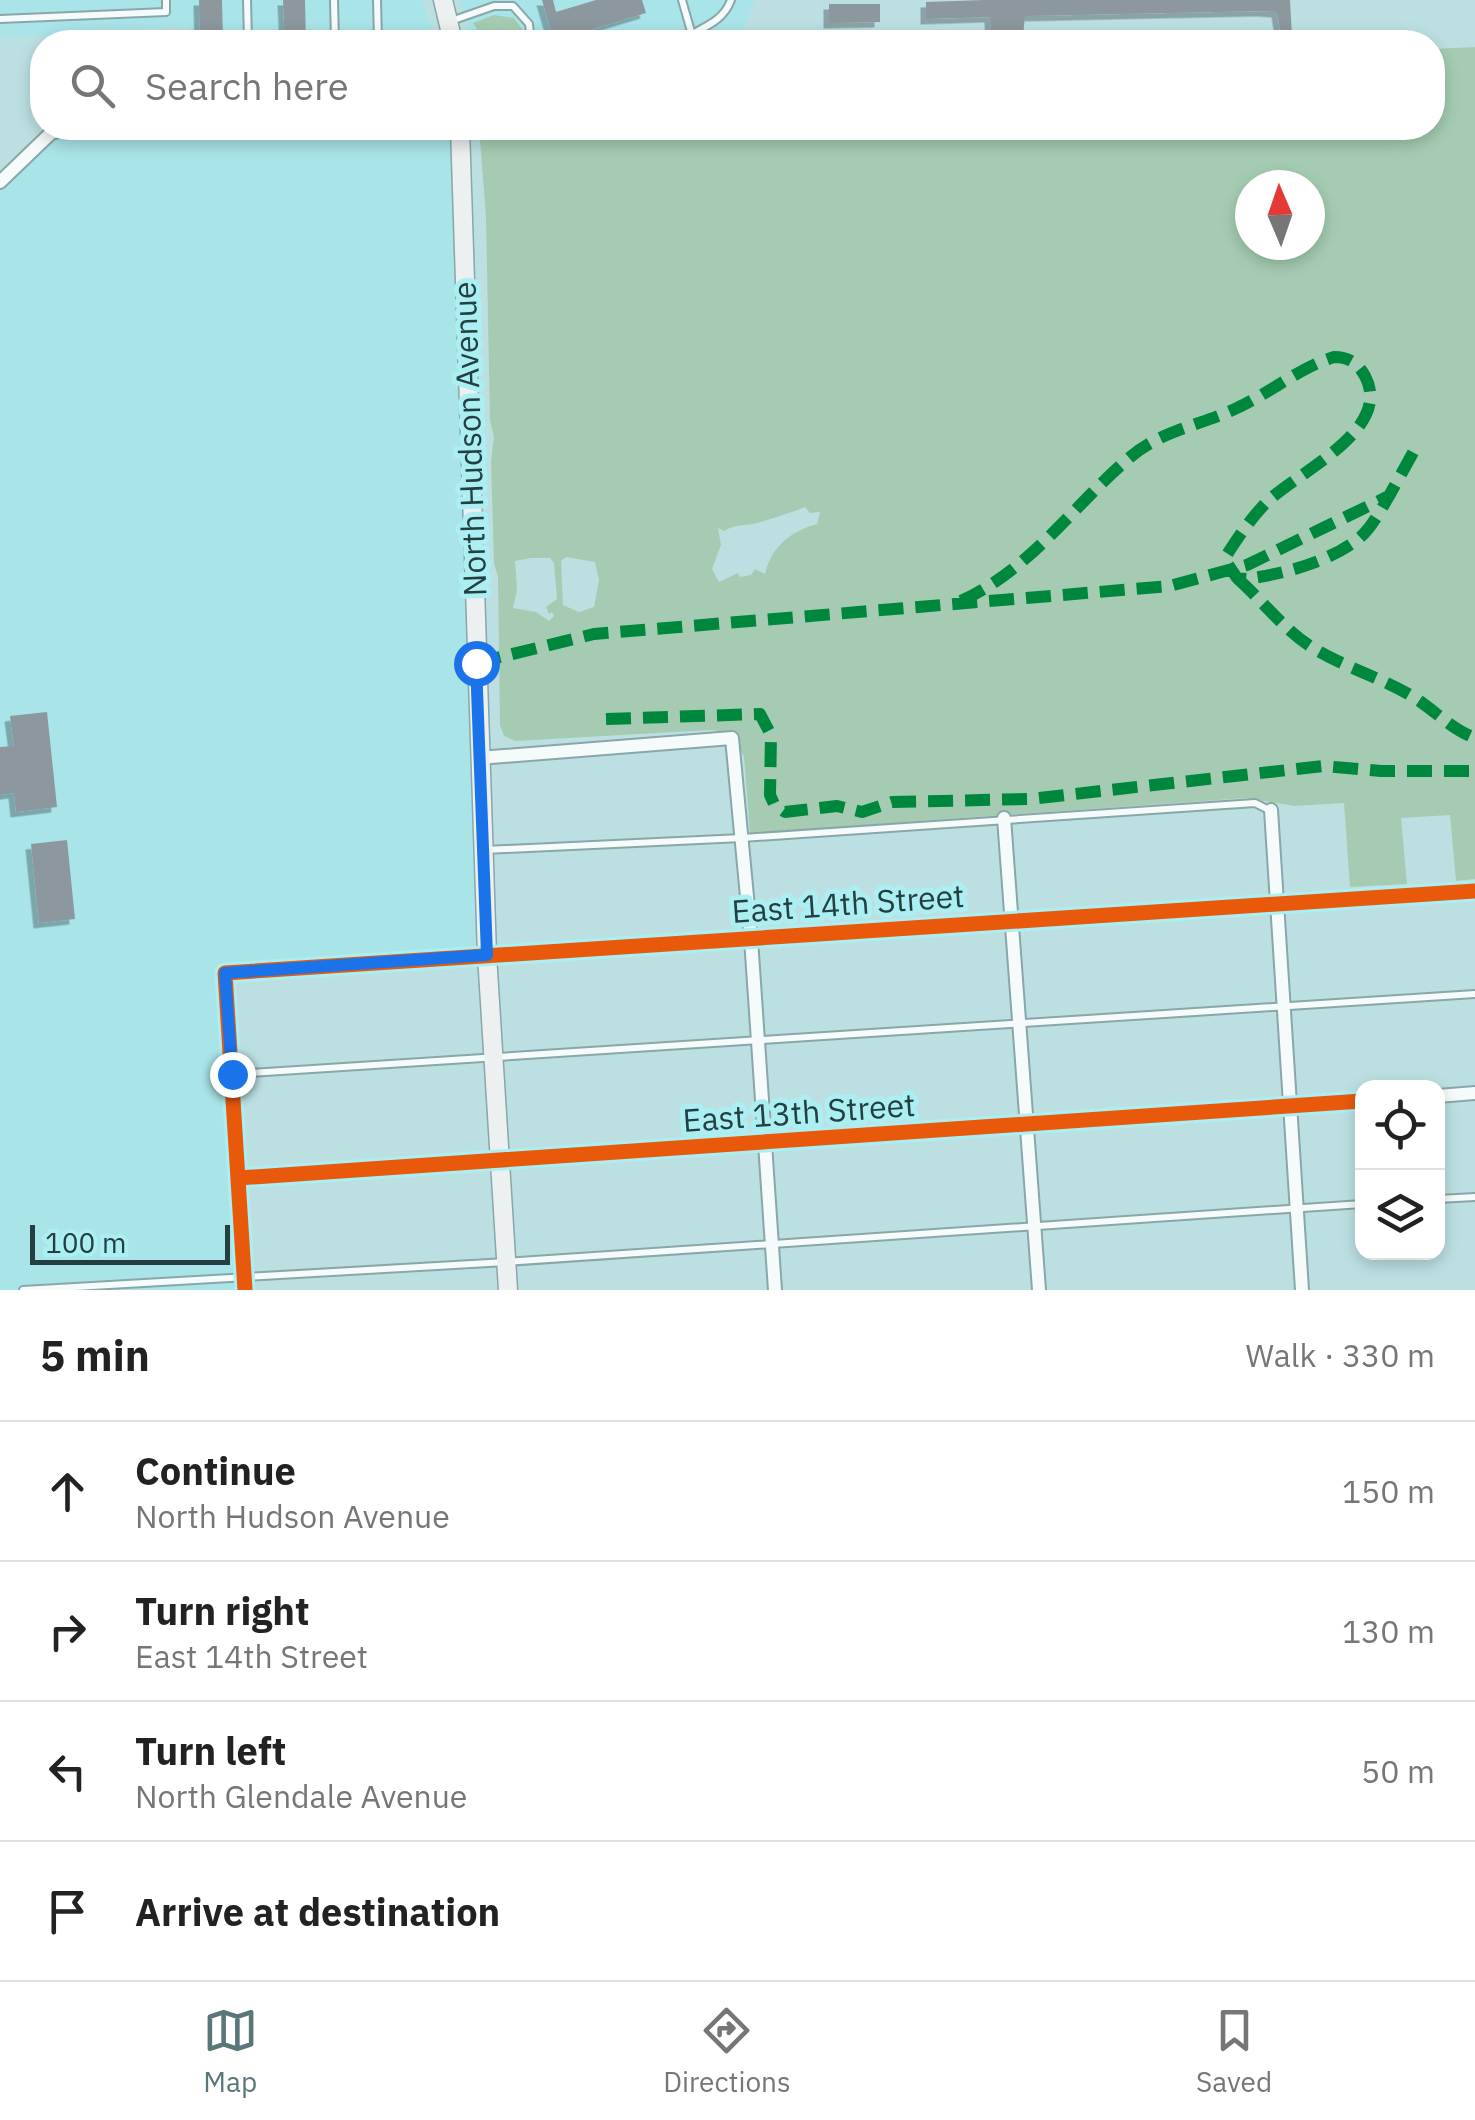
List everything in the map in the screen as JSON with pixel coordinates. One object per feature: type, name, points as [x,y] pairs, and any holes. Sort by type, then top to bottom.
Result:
[{"type":"main road","points":[[443,0],[451,30]]},
{"type":"main road","name":"North Hudson Avenue","points":[[460,140],[487,955],[508,1290]]},
{"type":"street","points":[[0,182],[45,140]]},
{"type":"street","points":[[480,758],[732,738],[751,938],[775,1290]]},
{"type":"street","points":[[1270,810],[1302,1290]]},
{"type":"street","points":[[1004,818],[1039,1290]]},
{"type":"street","name":"East 14th Street","points":[[232,1074],[225,973],[1475,891]]},
{"type":"street","points":[[232,1074],[244,1284]]},
{"type":"street","points":[[1445,1096],[1475,1094]]},
{"type":"street","name":"East 13th Street","points":[[238,1178],[1355,1102]]},
{"type":"lane","points":[[0,19],[166,12],[166,0]]},
{"type":"lane","points":[[247,0],[248,30]]},
{"type":"lane","points":[[334,0],[335,30]]},
{"type":"lane","points":[[377,0],[378,30]]},
{"type":"lane","points":[[682,0],[691,30]]},
{"type":"lane","points":[[704,30],[726,12],[731,0]]},
{"type":"lane","points":[[450,21],[494,6],[513,6],[529,24],[529,30]]},
{"type":"lane","points":[[483,850],[742,838],[1255,802],[1270,810]]},
{"type":"lane","points":[[232,1074],[1475,994]]},
{"type":"lane","points":[[1445,1199],[1475,1197]]},
{"type":"lane","points":[[24,1290],[244,1284],[506,1262],[1355,1204]]},
{"type":"shaded area","points":[[0,0],[422,0],[432,30],[187,27],[30,30],[30,36],[0,38]]},
{"type":"shaded area","points":[[460,0],[755,0],[743,30],[469,30]]},
{"type":"shaded area","points":[[52,140],[460,140],[487,955],[225,973],[245,1290],[0,1290],[0,182]]},
{"type":"green space","points":[[494,15],[514,18],[522,30],[477,30],[473,23]]},
{"type":"green space","points":[[1475,47],[1475,879],[1456,881],[1450,815],[1401,818],[1407,884],[1350,887],[1344,803],[1295,806],[1246,798],[750,833],[744,757],[733,733],[711,730],[515,741],[504,736],[500,725],[498,576],[494,564],[491,461],[494,437],[490,420],[486,217],[480,140],[1445,140],[1445,48]],"holes":[[[805,507],[810,513],[820,512],[817,524],[784,542],[772,556],[765,574],[755,569],[751,575],[740,577],[738,573],[719,582],[712,569],[721,545],[718,528],[724,531]],[[566,557],[595,562],[599,580],[594,607],[579,612],[563,605],[561,561]],[[550,558],[554,563],[557,599],[546,607],[554,616],[549,621],[536,612],[513,608],[517,590],[515,561]]]},
{"type":"building","points":[[199,0],[222,0],[223,30],[200,30]]},
{"type":"building","points":[[283,0],[305,0],[306,30],[284,30]]},
{"type":"building","points":[[542,0],[553,0],[556,12],[596,0],[642,0],[646,13],[590,30],[551,30]]},
{"type":"building","points":[[1290,0],[1292,30],[1280,30],[1277,12],[1262,11],[1025,16],[1024,30],[991,30],[990,17],[926,19],[926,2]]},
{"type":"building","points":[[829,4],[880,4],[880,22],[829,23]]},
{"type":"building","points":[[47,712],[57,807],[16,812],[14,793],[0,795],[0,747],[14,746],[10,716]]},
{"type":"building","points":[[67,840],[75,919],[39,923],[31,844]]},
{"type":"marked path","points":[[961,601],[986,588],[1030,555],[1141,449],[1168,434],[1239,407],[1334,357],[1352,361],[1365,376],[1370,396],[1366,416],[1335,450],[1263,506],[1226,556],[1227,563],[1237,578],[1246,579],[1318,561],[1362,536],[1389,496]]},
{"type":"marked path","points":[[476,663],[594,634],[1170,586],[1247,565],[1389,496],[1415,449]]},
{"type":"marked path","points":[[1237,578],[1306,644],[1410,695],[1475,738]]},
{"type":"marked path","points":[[606,719],[760,714],[771,735],[770,795],[785,812],[837,806],[862,812],[892,802],[1030,799],[1323,766],[1381,771],[1475,771]]},
{"type":"cycle path","points":[[245,1290],[225,973],[1475,891]]},
{"type":"cycle path","points":[[238,1178],[1355,1101]]},
{"type":"route","points":[[232,1074],[225,973],[487,955],[476,663]]}]
